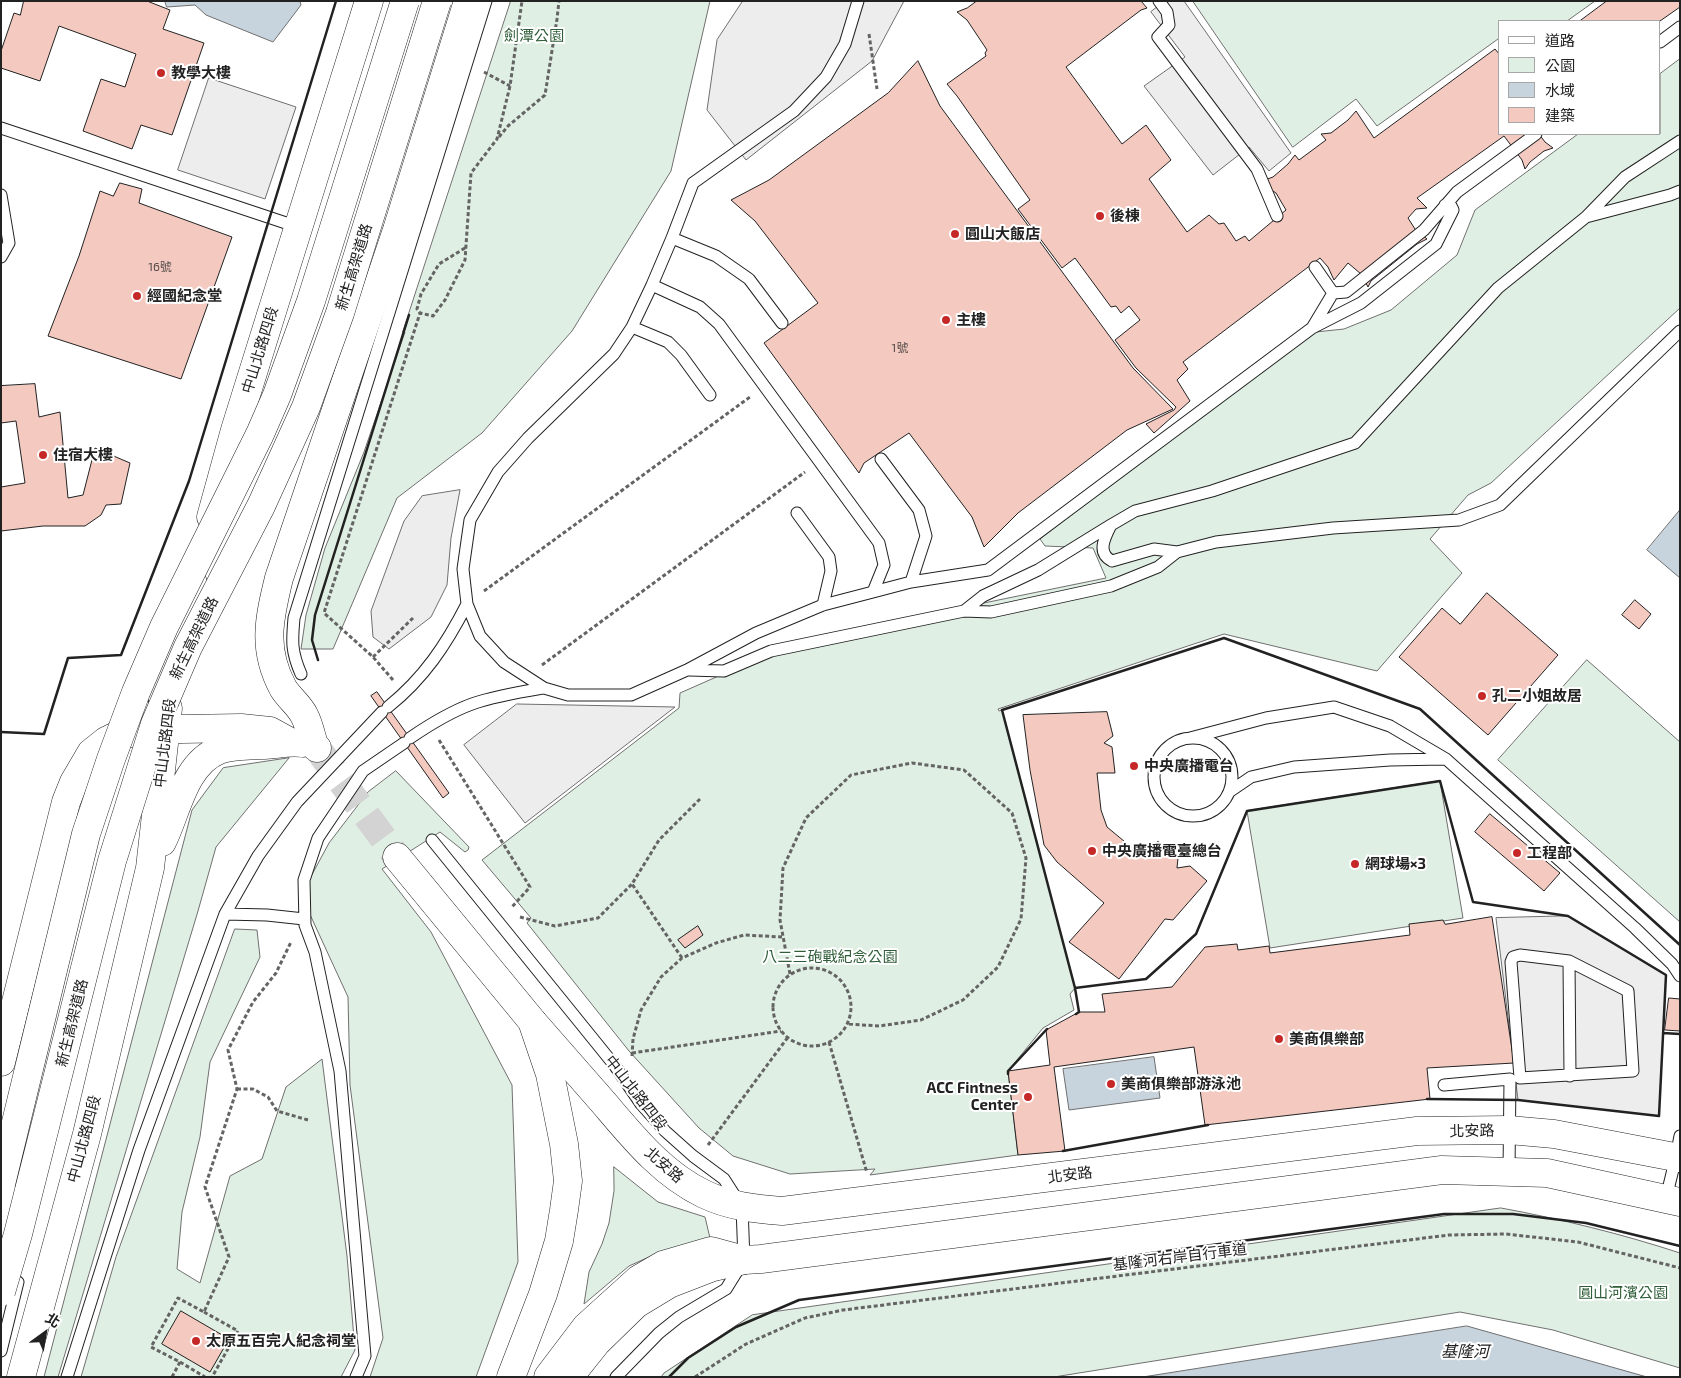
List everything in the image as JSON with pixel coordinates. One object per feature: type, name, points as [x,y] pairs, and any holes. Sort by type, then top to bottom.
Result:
[{"type":"main road","name":"中山北路四段","points":[[21,1377],[87,1134],[150,868],[156,731],[182,624],[236,430],[369,1]]},
{"type":"main road","name":"新生高架道路","points":[[1,1184],[86,834],[111,759],[136,692],[164,627],[260,434],[277,395],[312,300],[404,1]]},
{"type":"main road","name":"新生高架道路","points":[[1,1292],[21,1225],[112,862],[155,724],[188,648],[261,506],[306,408],[340,312],[437,1]]},
{"type":"main road","points":[[307,745],[304,715],[283,688],[270,654],[269,628],[273,604],[279,578],[397,230],[468,1]]},
{"type":"main road","points":[[1,1062],[66,802],[74,782],[91,753],[116,736],[182,729],[241,728],[270,731],[307,745]]},
{"type":"main road","points":[[150,868],[171,823],[181,793],[192,772],[202,760],[219,750],[236,746],[307,745]]},
{"type":"main road","points":[[397,857],[532,1021],[550,1074],[564,1144],[568,1182],[559,1241],[546,1285],[511,1377]]},
{"type":"main road","name":"北安路","points":[[532,1021],[620,1122],[658,1162],[675,1176],[704,1194],[742,1207],[782,1211],[1417,1131],[1509,1130],[1554,1134],[1679,1151]]},
{"type":"main road","points":[[569,1377],[598,1342],[636,1304],[670,1284],[713,1267],[744,1260],[1442,1170],[1547,1173],[1673,1200]]},
{"type":"main road","points":[[548,1377],[586,1327],[639,1279],[663,1265],[711,1251],[744,1260]]},
{"type":"lane","points":[[301,674],[291,643],[294,618],[486,1]]},
{"type":"lane","points":[[858,1],[845,44],[826,77],[794,111],[693,183],[672,238],[632,327],[614,354],[528,438],[498,472],[470,520],[464,569],[466,604],[480,636],[504,662],[544,688],[568,695],[631,695],[687,670],[756,633],[823,605],[911,582],[988,570],[1312,328],[1361,303],[1436,244],[1453,210],[1451,206],[1445,205]]},
{"type":"lane","points":[[1159,1],[1167,12],[1169,24],[1158,38],[1257,169],[1277,216]]},
{"type":"lane","points":[[1661,41],[1680,27]]},
{"type":"lane","points":[[1,128],[298,227]]},
{"type":"lane","points":[[1333,292],[1346,292],[1424,230],[1457,192],[1535,135]]},
{"type":"lane","points":[[964,611],[983,596],[1038,570],[1135,511],[1212,492],[1355,443],[1498,288],[1586,217],[1625,177],[1680,141]]},
{"type":"lane","points":[[1586,217],[1680,191]]},
{"type":"lane","points":[[1,195],[9,243],[1,257]]},
{"type":"lane","points":[[672,238],[716,256],[749,279],[782,323]]},
{"type":"lane","points":[[1315,267],[1333,292]]},
{"type":"lane","points":[[652,285],[700,307],[719,324],[879,543],[884,564],[873,592]]},
{"type":"lane","points":[[1312,328],[1333,292]]},
{"type":"lane","points":[[632,327],[668,342],[681,355],[710,395]]},
{"type":"lane","points":[[1110,525],[1104,542],[1103,552],[1106,558],[1112,561],[1154,549],[1177,552],[1216,542],[1333,528],[1459,520],[1500,505],[1680,331]]},
{"type":"lane","points":[[881,459],[919,510],[926,536],[911,582]]},
{"type":"lane","points":[[797,513],[829,557],[831,572],[823,605]]},
{"type":"lane","points":[[687,670],[724,670],[771,651],[964,611],[991,612],[1111,586],[1158,567],[1177,552]]},
{"type":"lane","points":[[67,1377],[140,1150],[225,914],[258,856],[297,802],[385,709],[404,694],[428,668],[451,635],[466,604]]},
{"type":"lane","points":[[356,1377],[366,1356],[340,1071],[315,952],[305,922],[304,880],[318,838],[363,771],[430,725],[470,704],[544,688]]},
{"type":"lane","points":[[1190,738],[1203,739],[1215,745],[1225,754],[1230,766],[1232,779],[1229,792],[1223,803],[1212,811],[1200,816],[1187,816],[1175,812],[1165,804],[1158,794],[1154,782],[1154,769],[1159,757],[1167,748],[1178,741],[1266,718],[1334,707],[1390,726],[1446,759],[1628,922],[1672,964],[1680,976]]},
{"type":"lane","points":[[25,1251],[124,845],[156,731]]},
{"type":"lane","points":[[1229,792],[1251,777],[1294,767],[1381,760],[1446,759]]},
{"type":"lane","name":"中山北路四段","points":[[432,840],[615,1066],[641,1104],[665,1131],[693,1156],[724,1179],[742,1207]]},
{"type":"lane","points":[[225,914],[267,915],[305,922]]},
{"type":"lane","points":[[1513,957],[1569,961],[1628,991],[1634,1071],[1520,1078],[1511,962],[1513,957]]},
{"type":"lane","points":[[1569,961],[1570,1076]]},
{"type":"lane","points":[[1444,1085],[1510,1079],[1509,1171]]},
{"type":"lane","points":[[1673,1200],[1679,1151]]},
{"type":"lane","points":[[616,1377],[659,1333],[679,1317],[726,1289],[744,1260],[742,1207]]},
{"type":"lane","points":[[1,1351],[20,1270]]},
{"type":"path","points":[[497,139],[510,86],[522,1]]},
{"type":"path","points":[[420,313],[433,316],[445,300],[465,260],[471,173],[508,126],[544,95],[559,1]]},
{"type":"path","points":[[869,30],[877,89]]},
{"type":"path","points":[[491,76],[510,86]]},
{"type":"path","points":[[404,694],[373,657],[324,612],[420,313],[417,309],[421,294],[439,264],[465,248]]},
{"type":"path","points":[[466,604],[764,386]]},
{"type":"path","points":[[527,677],[819,461]]},
{"type":"path","points":[[373,657],[414,618]]},
{"type":"path","points":[[430,725],[530,887],[506,914]]},
{"type":"path","points":[[790,974],[780,920],[783,868],[806,818],[851,775],[912,762],[964,770],[1012,813],[1026,858],[1021,920],[998,968],[963,1000],[921,1020],[879,1026],[847,1024]]},
{"type":"path","points":[[514,916],[555,926],[598,918],[632,884],[659,840],[700,800]]},
{"type":"path","points":[[632,884],[682,958]]},
{"type":"path","points":[[204,1312],[229,1257],[205,1188],[237,1089],[228,1050],[253,1002],[276,973],[292,940],[305,922]]},
{"type":"path","points":[[631,1058],[633,1039],[641,1010],[661,978],[682,958],[716,943],[744,935],[782,937]]},
{"type":"path","points":[[814,968],[826,971],[837,978],[845,988],[850,999],[850,1012],[847,1024],[829,1042],[819,1045],[797,1043],[781,1031],[776,1023],[773,1006],[775,994],[781,983],[790,974],[802,969],[814,968]]},
{"type":"path","points":[[632,1053],[781,1031]]},
{"type":"path","points":[[704,1150],[788,1037]]},
{"type":"path","points":[[829,1042],[867,1175]]},
{"type":"path","points":[[237,1089],[252,1089],[268,1098],[277,1110],[308,1120]]},
{"type":"path","name":"基隆河右岸自行車道","points":[[695,1377],[746,1344],[805,1318],[843,1310],[1448,1235],[1506,1234],[1578,1242],[1680,1268]]},
{"type":"path","points":[[205,1377],[151,1348],[178,1298],[238,1331],[212,1377]]},
{"type":"path","points":[[172,1377],[180,1362]]},
{"type":"green space","name":"劍潭公園","points":[[511,1],[710,1],[671,171],[572,331],[482,433],[397,498],[333,649],[301,649],[306,615],[325,548],[364,452],[405,332],[403,332]]},
{"type":"green space","points":[[1193,1],[1595,1],[1568,20],[1498,20],[1498,39],[1377,126],[1356,99],[1293,147]]},
{"type":"green space","name":"八二三砲戰紀念公園","points":[[1680,59],[1680,308],[1491,483],[1468,495],[1430,539],[1462,573],[1377,671],[1224,634],[998,709],[999,711],[1002,710],[1075,988],[1070,994],[1074,1010],[1043,1028],[1008,1071],[1018,1155],[870,1175],[875,1169],[790,1174],[733,1156],[699,1128],[629,1051],[527,923],[531,918],[482,860],[679,708],[680,693],[798,641],[1106,578],[1093,548],[1045,546],[1040,539],[1306,333],[1344,329],[1391,310],[1457,255],[1475,210],[1577,135],[1661,135],[1661,73]]},
{"type":"green space","points":[[1587,660],[1680,742],[1680,922],[1498,760]]},
{"type":"green space","points":[[289,758],[216,847],[58,1377],[44,1377],[192,810],[223,768]]},
{"type":"green space","points":[[396,771],[469,847],[465,852],[440,832],[382,869],[431,932],[512,1085],[518,1262],[476,1377],[370,1377],[383,1338],[350,1085],[348,997],[301,895],[329,843],[368,792]]},
{"type":"green space","name":"網球場×3","points":[[1440,781],[1463,918],[1270,948],[1247,811]]},
{"type":"green space","points":[[235,929],[257,930],[260,957],[210,1062],[200,1137],[182,1212],[177,1269],[200,1283],[230,1176],[262,1159],[286,1087],[322,1059],[347,1256],[355,1350],[341,1377],[81,1377],[116,1257]]},
{"type":"green space","points":[[614,1167],[658,1202],[705,1217],[710,1238],[660,1252],[629,1266],[584,1304],[589,1272],[609,1223],[614,1191]]},
{"type":"green space","name":"圓山河濱公園","points":[[1501,1208],[1591,1228],[1680,1253],[1680,1368],[1553,1330],[1460,1312],[1054,1377],[661,1377],[664,1373],[752,1315]]},
{"type":"shaded area","points":[[743,1],[904,1],[872,61],[746,160],[707,110],[717,40]]},
{"type":"shaded area","points":[[1165,1],[1184,1],[1291,153],[1269,171],[1249,147],[1213,175],[1144,86],[1185,57],[1151,12]]},
{"type":"shaded area","points":[[209,78],[296,107],[265,199],[178,170]]},
{"type":"shaded area","points":[[460,490],[451,538],[447,585],[431,617],[389,649],[373,637],[371,611],[404,521],[422,496]]},
{"type":"shaded area","points":[[517,704],[675,707],[525,823],[464,745]]},
{"type":"shaded area","points":[[1568,916],[1666,975],[1659,1116],[1518,1100],[1496,918]]},
{"type":"water","points":[[165,1],[300,1],[301,5],[273,42],[206,15],[195,5],[167,7]]},
{"type":"water","points":[[1680,510],[1680,578],[1647,550]]},
{"type":"water","name":"美商俱樂部游泳池","points":[[1154,1057],[1160,1098],[1069,1110],[1063,1069]]},
{"type":"water","name":"基隆河","points":[[1467,1326],[1647,1377],[1143,1377]]},
{"type":"building","name":"教學大樓","points":[[24,1],[147,1],[170,10],[163,29],[204,43],[172,135],[141,125],[132,149],[83,131],[101,79],[125,87],[136,54],[59,26],[40,81],[1,68],[1,51],[14,13],[20,15]]},
{"type":"building","name":"後棟","points":[[977,1],[1141,1],[1147,8],[1141,10],[1066,67],[1122,144],[1146,125],[1171,160],[1149,179],[1187,232],[1209,215],[1219,224],[1224,223],[1236,241],[1245,236],[1249,241],[1286,210],[1276,193],[1259,182],[1273,177],[1295,155],[1299,160],[1326,140],[1321,134],[1331,133],[1356,111],[1374,138],[1495,49],[1498,53],[1498,135],[1540,135],[1553,148],[1544,151],[1530,162],[1525,169],[1522,160],[1504,136],[1417,198],[1427,208],[1416,209],[1408,218],[1415,229],[1427,239],[1417,244],[1371,281],[1368,287],[1361,274],[1348,263],[1334,280],[1328,267],[1320,258],[1183,362],[1188,369],[1177,380],[1190,401],[1154,433],[1146,424],[1174,410],[1176,407],[1136,368],[1115,340],[1140,320],[1129,306],[1121,313],[1116,306],[1111,307],[1075,258],[1062,268],[1018,209],[1030,200],[947,84],[986,56],[987,50],[967,20],[957,12]]},
{"type":"building","points":[[1607,1],[1680,1],[1680,7],[1661,20],[1581,20]]},
{"type":"building","name":"主樓","points":[[918,61],[940,106],[1133,368],[1173,409],[1127,430],[1018,513],[984,547],[972,517],[909,433],[864,463],[859,473],[764,343],[818,303],[755,221],[731,200],[769,180],[888,93]]},
{"type":"building","name":"經國紀念堂","points":[[120,183],[142,189],[139,203],[232,237],[181,379],[48,336],[79,256],[100,191],[113,196]]},
{"type":"building","name":"住宿大樓","points":[[35,384],[39,417],[60,412],[68,498],[83,495],[95,448],[130,463],[121,504],[106,505],[101,515],[85,526],[43,526],[1,531],[1,487],[25,483],[16,421],[1,423],[1,386]]},
{"type":"building","name":"孔二小姐故居","points":[[1487,593],[1558,655],[1488,735],[1399,657],[1442,608],[1460,624]]},
{"type":"building","points":[[1635,600],[1651,614],[1639,629],[1622,615]]},
{"type":"building","points":[[377,692],[449,793],[443,798],[371,696]]},
{"type":"building","name":"中央廣播電臺總台","points":[[1107,712],[1113,736],[1104,743],[1112,747],[1115,773],[1097,773],[1101,810],[1107,827],[1142,856],[1158,841],[1178,858],[1177,868],[1190,866],[1207,881],[1173,920],[1165,919],[1119,979],[1069,942],[1104,903],[1057,862],[1044,845],[1030,770],[1023,715]]},
{"type":"building","name":"工程部","points":[[1490,814],[1560,873],[1544,891],[1475,832]]},
{"type":"building","name":"美商俱樂部","points":[[1492,917],[1514,1063],[1427,1068],[1430,1099],[1205,1125],[1194,1047],[1054,1067],[1065,1151],[1018,1155],[1008,1071],[1050,1065],[1046,1030],[1079,1012],[1105,1012],[1102,994],[1172,987],[1205,947],[1237,944],[1238,950],[1269,946],[1270,953],[1410,935],[1409,924],[1443,920],[1445,924]]},
{"type":"building","points":[[698,926],[703,935],[685,948],[678,940]]},
{"type":"building","points":[[1669,998],[1680,999],[1680,1031],[1665,1030]]},
{"type":"building","name":"太原五百完人紀念祠堂","points":[[181,1311],[229,1339],[210,1372],[162,1344]]},
{"type":"tunnel","points":[[317,748],[397,857]]},
{"type":"wall","points":[[1,732],[44,734],[68,658],[121,655],[189,481],[336,1]]},
{"type":"wall","points":[[318,660],[312,640],[315,615],[409,315]]},
{"type":"wall","points":[[1427,1099],[1518,1100],[1659,1116],[1666,975],[1568,916],[1473,902],[1440,781],[1247,811],[1196,934],[1146,979],[1075,988],[1002,710],[1224,638],[1420,709],[1680,945]]},
{"type":"wall","points":[[1075,988],[1079,1012],[1076,1014]]},
{"type":"wall","points":[[1008,1074],[1008,1071],[1047,1029]]},
{"type":"wall","points":[[1663,1033],[1680,1034]]},
{"type":"wall","points":[[1063,1151],[1208,1125]]},
{"type":"wall","points":[[669,1377],[688,1358],[736,1327],[799,1300],[1444,1214],[1513,1214],[1586,1223],[1680,1246]]},
{"type":"place","name":"教學大樓","points":[[161,73]]},
{"type":"place","name":"後棟","points":[[1100,216]]},
{"type":"place","name":"圓山大飯店","points":[[955,234]]},
{"type":"place","name":"經國紀念堂","points":[[137,296]]},
{"type":"place","name":"主樓","points":[[946,320]]},
{"type":"place","name":"住宿大樓","points":[[43,455]]},
{"type":"place","name":"孔二小姐故居","points":[[1482,696]]},
{"type":"place","name":"中央廣播電台","points":[[1134,766]]},
{"type":"place","name":"中央廣播電臺總台","points":[[1092,851]]},
{"type":"place","name":"工程部","points":[[1517,853]]},
{"type":"place","name":"網球場×3","points":[[1355,864]]},
{"type":"place","name":"美商俱樂部","points":[[1279,1039]]},
{"type":"place","name":"美商俱樂部游泳池","points":[[1111,1084]]},
{"type":"place","name":"ACC Fintness Center","points":[[1028,1097]]},
{"type":"place","name":"太原五百完人紀念祠堂","points":[[196,1341]]}]
